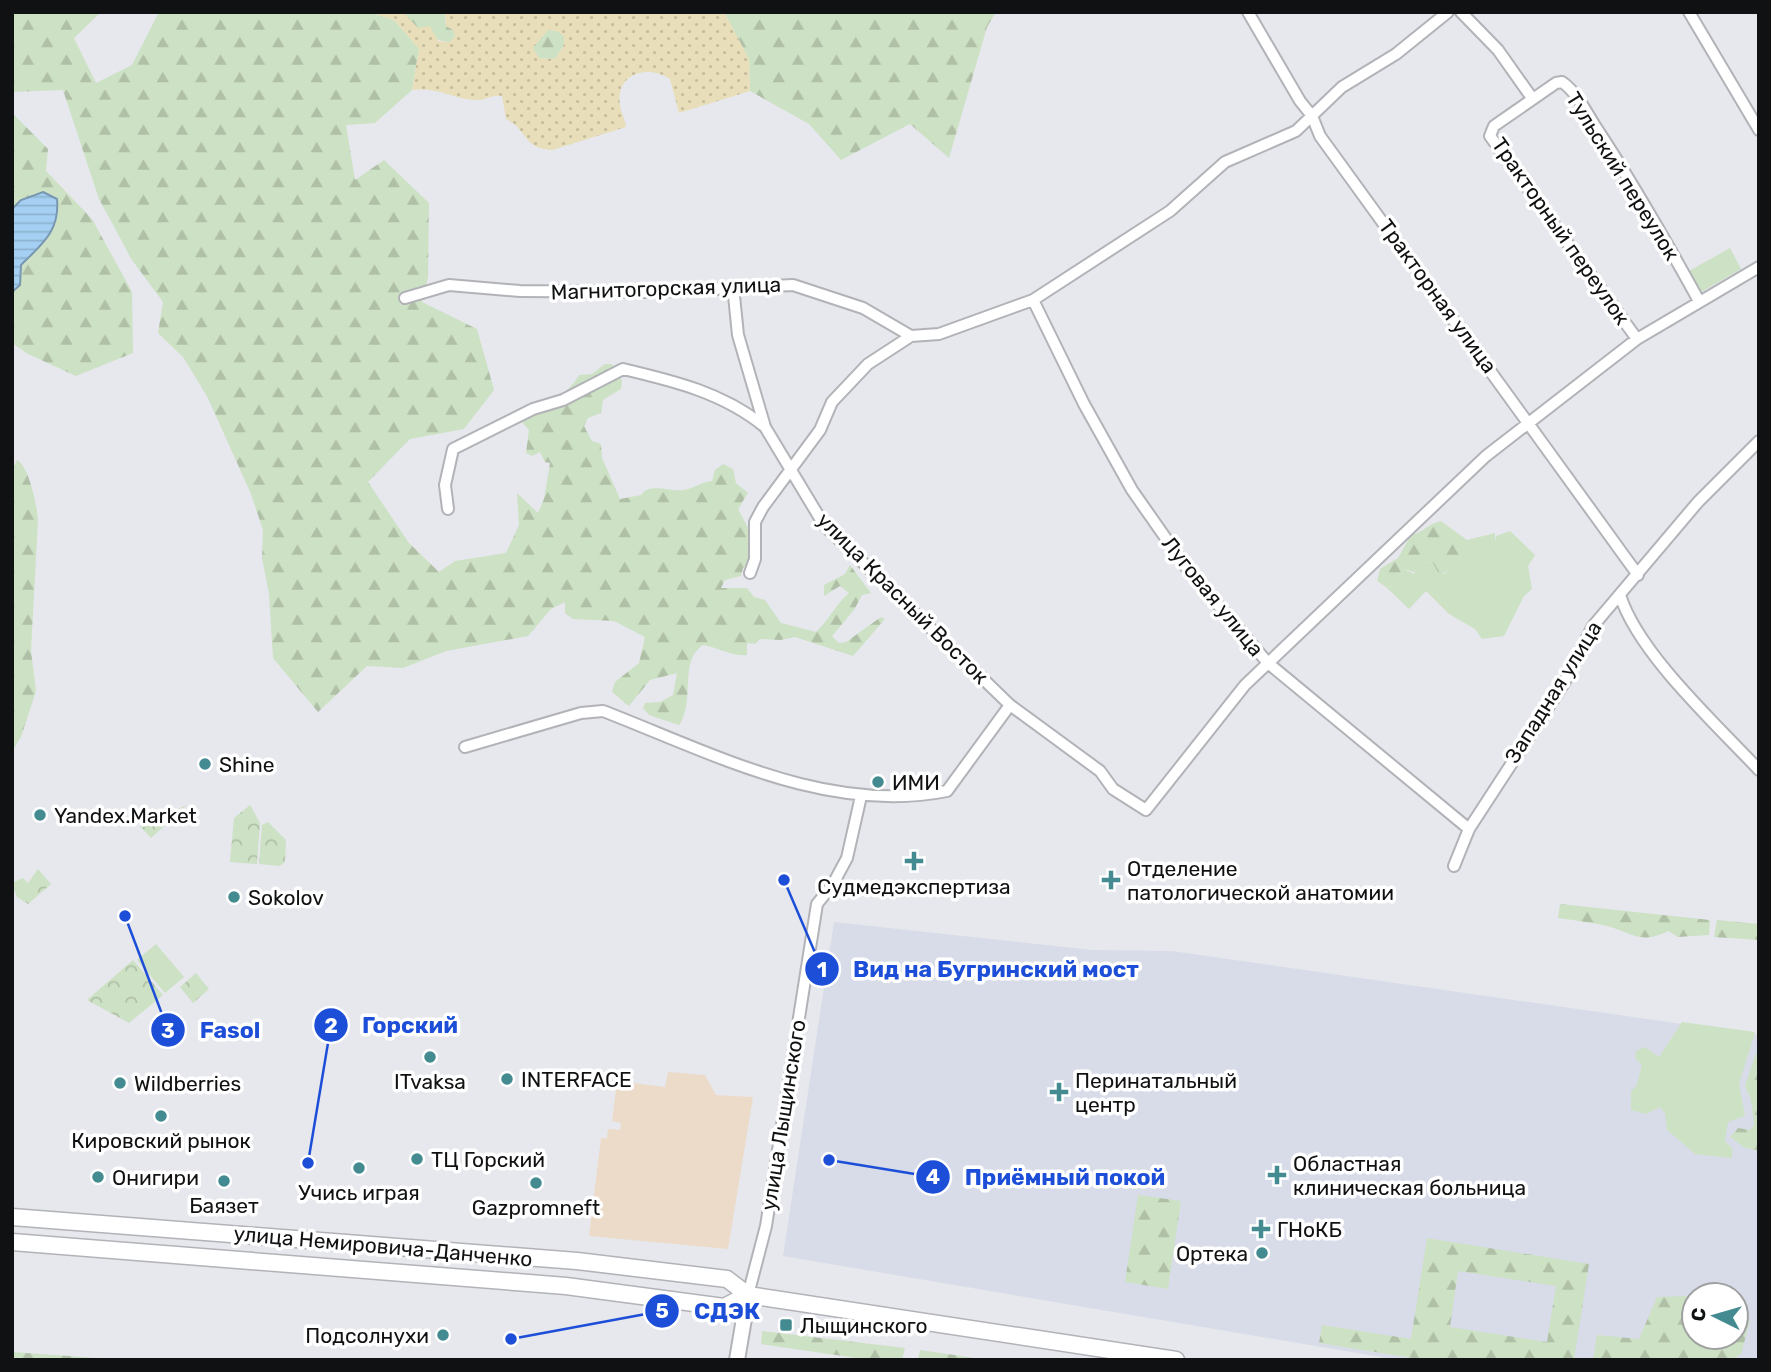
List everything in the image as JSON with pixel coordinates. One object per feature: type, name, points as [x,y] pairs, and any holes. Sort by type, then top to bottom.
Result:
[{"type":"main road","name":"улица Немировича-Данченко","points":[[12,1217],[577,1261],[727,1279],[748,1295],[1176,1360]]},
{"type":"main road","name":"улица Немировича-Данченко","points":[[12,1242],[553,1285],[724,1307],[748,1295]]},
{"type":"street","name":"Тракторная улица","points":[[1248,12],[1300,101],[1312,116],[1321,136],[1529,420],[1638,575]]},
{"type":"street","points":[[750,573],[755,559],[755,522],[763,507],[820,430],[832,402],[847,382],[867,364],[911,336],[939,334],[1033,300],[1170,211],[1225,162],[1296,131],[1342,87],[1396,54],[1448,12]]},
{"type":"street","points":[[1461,12],[1498,50],[1532,98]]},
{"type":"street","points":[[1689,12],[1759,130]]},
{"type":"street","name":"Тульский переулок","points":[[1532,98],[1556,83],[1562,82],[1572,91],[1643,200],[1699,302]]},
{"type":"street","name":"Тракторный переулок","points":[[1532,98],[1494,126],[1490,136],[1637,339]]},
{"type":"street","points":[[1268,663],[1486,456],[1529,420],[1637,339],[1759,267]]},
{"type":"street","name":"Магнитогорская улица","points":[[405,298],[449,285],[520,291],[652,292],[793,285],[863,308],[911,336]]},
{"type":"street","name":"улица Красный Восток","points":[[733,286],[738,335],[765,428],[824,525],[1010,705],[1100,771],[1113,789],[1146,810],[1237,695],[1268,663]]},
{"type":"street","name":"Луговая улица","points":[[1033,300],[1084,404],[1132,490],[1188,570],[1268,663],[1469,829]]},
{"type":"street","points":[[448,509],[445,485],[453,449],[533,409],[563,400],[623,369],[706,392],[743,409],[765,428]]},
{"type":"street","name":"Западная улица","points":[[1454,866],[1469,829],[1564,683],[1593,626],[1698,502],[1759,441]]},
{"type":"street","points":[[1620,595],[1628,619],[1651,652],[1759,770]]},
{"type":"street","points":[[465,747],[581,713],[603,711],[774,778],[861,796],[915,798],[947,791],[1010,705]]},
{"type":"street","name":"улица Лыщинского","points":[[737,1360],[748,1295],[765,1226],[817,904],[833,884],[847,858],[861,796]]},
{"type":"shaded area","name":"Областная клиническая больница","points":[[834,922],[1092,950],[1172,951],[1759,1035],[1759,1360],[1398,1360],[783,1256]]},
{"type":"shaded area","points":[[668,1072],[705,1075],[716,1095],[753,1097],[728,1249],[589,1236],[601,1138],[607,1138],[608,1129],[620,1130],[621,1123],[612,1121],[617,1081],[665,1087]]},
{"type":"green space","points":[[12,12],[101,12],[74,38],[96,83],[132,65],[159,12],[369,12],[394,20],[419,49],[412,90],[375,123],[346,125],[355,180],[384,160],[429,203],[428,277],[422,302],[477,329],[494,390],[464,429],[410,439],[368,482],[409,543],[439,572],[455,561],[506,553],[519,525],[517,493],[538,513],[544,499],[550,463],[545,462],[540,452],[532,456],[526,453],[529,430],[521,421],[561,395],[579,375],[592,374],[605,364],[612,364],[622,381],[621,389],[603,400],[601,413],[588,418],[584,426],[592,441],[601,444],[602,458],[620,499],[641,495],[649,489],[684,490],[712,481],[715,470],[723,464],[733,469],[736,483],[748,493],[738,509],[752,535],[750,563],[743,568],[741,576],[725,580],[721,588],[747,588],[754,597],[765,600],[781,623],[816,632],[849,593],[840,586],[824,596],[824,585],[845,574],[850,565],[871,593],[862,595],[854,610],[832,636],[839,643],[846,642],[881,617],[885,619],[853,656],[795,637],[780,640],[760,639],[755,644],[747,643],[747,655],[736,655],[703,645],[695,652],[691,661],[686,705],[679,725],[649,715],[643,708],[645,703],[660,702],[673,695],[677,673],[650,680],[629,706],[612,692],[615,682],[639,663],[645,637],[614,621],[573,619],[565,613],[565,602],[551,609],[528,636],[446,651],[403,668],[367,666],[318,712],[273,658],[269,594],[262,558],[263,530],[251,494],[207,396],[183,357],[158,333],[163,302],[132,260],[99,199],[63,90],[12,92]]},
{"type":"green space","points":[[395,12],[445,12],[445,23],[454,30],[455,36],[450,42],[442,41]]},
{"type":"green space","points":[[724,12],[996,12],[987,27],[949,158],[910,124],[841,160],[809,124],[750,91],[749,59]]},
{"type":"green space","points":[[548,30],[557,31],[564,36],[564,45],[555,59],[539,58],[532,48]]},
{"type":"green space","points":[[12,113],[48,149],[46,171],[92,219],[132,292],[133,353],[76,376],[28,354],[12,343],[12,292],[20,285],[21,265],[48,238],[21,200],[12,209]]},
{"type":"green space","points":[[1730,248],[1741,269],[1701,292],[1689,271]]},
{"type":"green space","points":[[17,460],[29,478],[38,520],[31,651],[36,691],[21,737],[12,751],[12,470]]},
{"type":"green space","points":[[1441,521],[1467,540],[1495,533],[1495,542],[1488,547],[1470,548],[1465,559],[1443,573],[1439,574],[1433,563],[1422,562],[1417,573],[1404,569],[1392,586],[1386,587],[1377,581],[1380,569],[1398,558],[1411,535]]},
{"type":"green space","points":[[1510,531],[1535,555],[1528,566],[1532,589],[1524,596],[1504,636],[1482,639],[1475,629],[1449,614],[1426,591],[1409,609],[1386,587],[1392,586],[1404,569],[1414,574],[1422,562],[1433,563],[1444,574],[1470,548],[1495,542],[1496,536]]},
{"type":"green space","points":[[187,805],[151,838],[140,826]]},
{"type":"green space","points":[[250,805],[260,823],[257,864],[230,862],[234,818]]},
{"type":"green space","points":[[268,822],[286,840],[285,862],[280,866],[259,864],[262,825]]},
{"type":"green space","points":[[38,869],[51,884],[28,904],[17,897],[12,883],[23,878],[28,883]]},
{"type":"green space","points":[[1560,904],[1710,920],[1709,935],[1678,937],[1668,931],[1649,937],[1635,936],[1603,925],[1558,918]]},
{"type":"green space","points":[[1717,920],[1759,924],[1759,940],[1714,937]]},
{"type":"green space","points":[[156,944],[184,977],[165,993],[137,960]]},
{"type":"green space","points":[[133,960],[163,995],[129,1023],[87,1000]]},
{"type":"green space","points":[[196,973],[209,989],[193,1003],[180,987]]},
{"type":"green space","points":[[1682,1022],[1755,1032],[1739,1084],[1745,1116],[1728,1122],[1725,1141],[1732,1148],[1732,1158],[1695,1154],[1667,1130],[1665,1113],[1660,1107],[1646,1114],[1631,1110],[1631,1091],[1636,1087],[1642,1065],[1635,1058],[1636,1051],[1645,1047],[1659,1057]]},
{"type":"green space","points":[[1756,1053],[1759,1054],[1759,1151],[1745,1148],[1730,1137],[1738,1128],[1750,1130],[1754,1125],[1751,1100],[1745,1086]]},
{"type":"green space","points":[[1138,1195],[1181,1201],[1168,1289],[1125,1282]]},
{"type":"green space","points":[[1427,1238],[1589,1264],[1574,1360],[1425,1360],[1319,1343],[1322,1325],[1411,1339]],"holes":[[[1458,1271],[1556,1286],[1547,1342],[1450,1327]]]},
{"type":"green space","points":[[1680,1296],[1680,1351],[1742,1351],[1741,1354],[1732,1360],[1593,1360],[1597,1335],[1639,1339],[1657,1297]]},
{"type":"green space","points":[[762,1331],[905,1348],[902,1360],[870,1360],[761,1344]]},
{"type":"green space","points":[[920,1350],[989,1360],[918,1360]]},
{"type":"green space","points":[[12,1352],[127,1360],[12,1360]]},
{"type":"sand","points":[[369,12],[404,13],[418,28],[430,26],[438,41],[450,42],[455,36],[453,30],[446,26],[445,12],[724,12],[749,59],[750,91],[679,113],[670,79],[652,72],[635,74],[623,85],[620,94],[626,127],[552,150],[543,149],[531,143],[506,119],[502,96],[476,100],[431,90],[412,90],[419,49],[394,20]],"holes":[[[548,30],[557,31],[564,36],[564,45],[555,59],[539,58],[533,48]]]},
{"type":"water","points":[[43,192],[57,199],[56,220],[48,236],[21,265],[20,285],[12,292],[12,209],[21,200]]},
{"type":"place","name":"Shine","points":[[205,764]]},
{"type":"place","name":"ИМИ","points":[[878,782]]},
{"type":"place","name":"Yandex.Market","points":[[40,815]]},
{"type":"place","name":"Судмедэкспертиза","points":[[914,861]]},
{"type":"place","name":"Вид на Бугринский мост","points":[[784,880]]},
{"type":"place","name":"Отделение патологической анатомии","points":[[1111,880]]},
{"type":"place","name":"Sokolov","points":[[234,897]]},
{"type":"place","name":"Fasol","points":[[125,916]]},
{"type":"place","name":"ITvaksa","points":[[430,1057]]},
{"type":"place","name":"INTERFACE","points":[[507,1079]]},
{"type":"place","name":"Wildberries","points":[[120,1083]]},
{"type":"place","name":"Перинатальный центр","points":[[1059,1092]]},
{"type":"place","name":"Кировский рынок","points":[[161,1116]]},
{"type":"place","name":"ТЦ Горский","points":[[417,1159]]},
{"type":"place","name":"Приёмный покой","points":[[829,1160]]},
{"type":"place","name":"Горский","points":[[308,1163]]},
{"type":"place","name":"Учись играя","points":[[359,1168]]},
{"type":"place","name":"Областная клиническая больница","points":[[1277,1175]]},
{"type":"place","name":"Онигири","points":[[98,1177]]},
{"type":"place","name":"Баязет","points":[[224,1181]]},
{"type":"place","name":"Gazpromneft","points":[[536,1183]]},
{"type":"place","name":"ГНоКБ","points":[[1261,1229]]},
{"type":"place","name":"Ортека","points":[[1262,1253]]},
{"type":"place","name":"Лыщинского","points":[[786,1325]]},
{"type":"place","name":"Подсолнухи","points":[[443,1335]]},
{"type":"place","name":"СДЭК","points":[[511,1339]]}]
